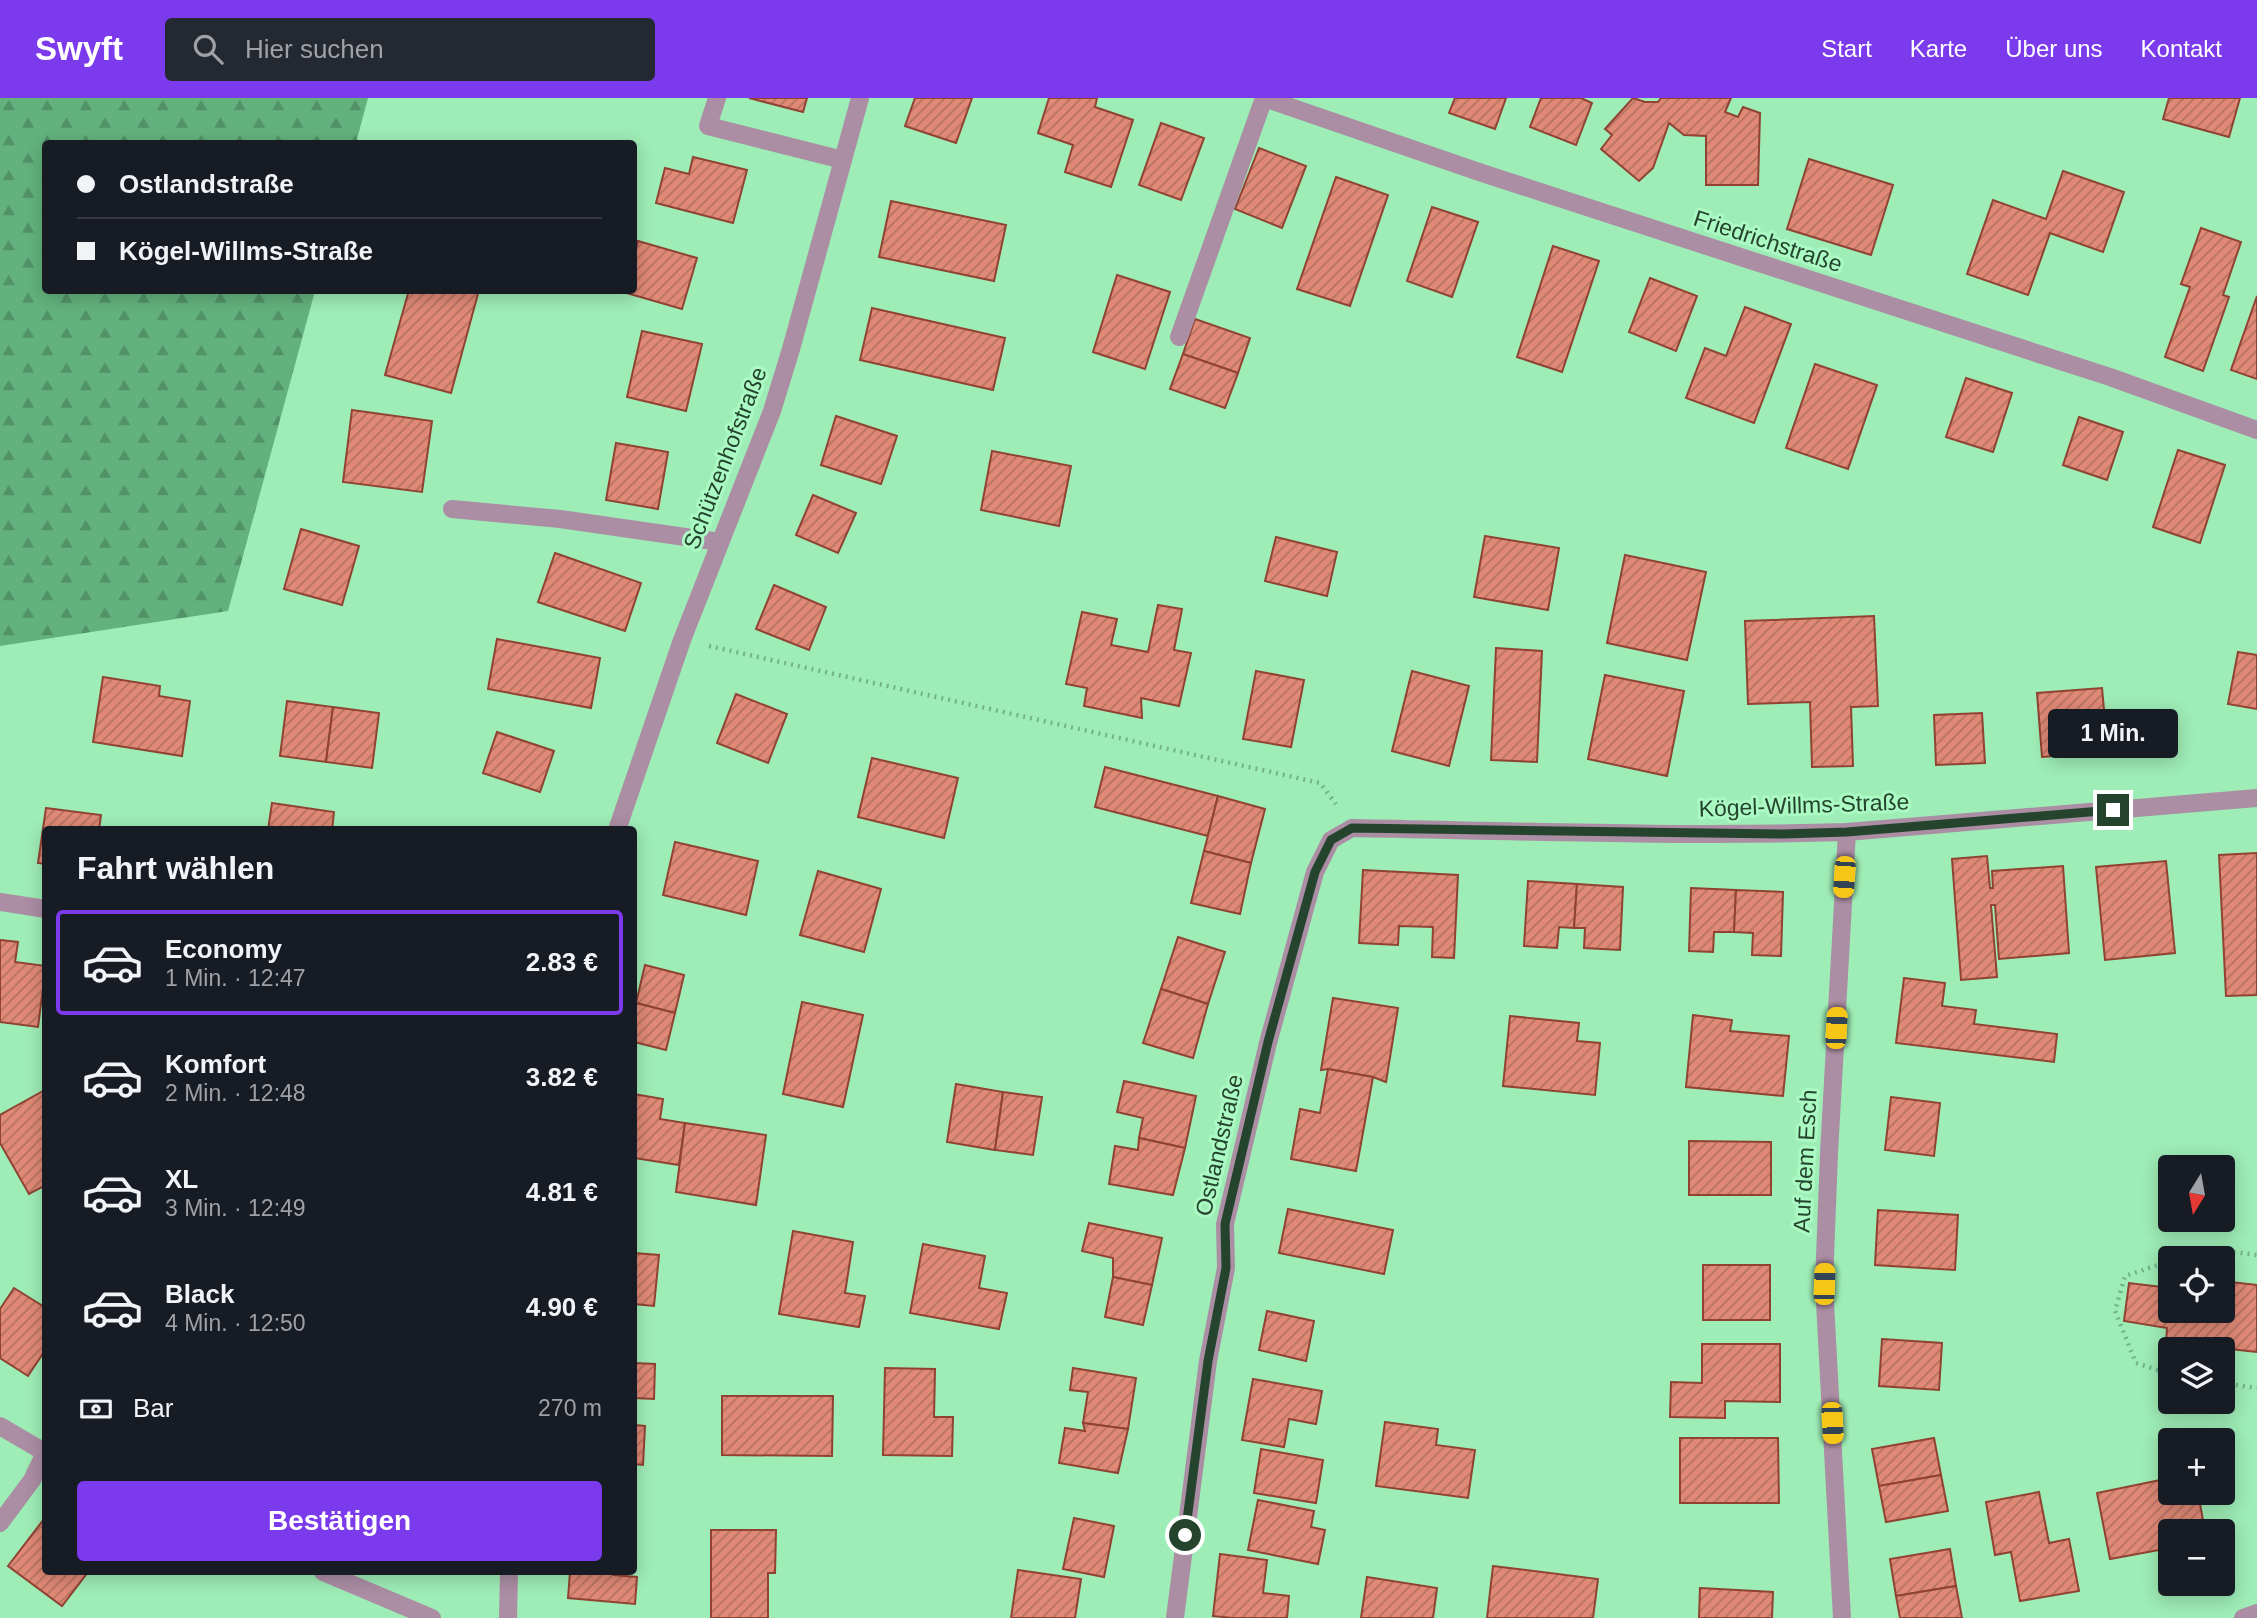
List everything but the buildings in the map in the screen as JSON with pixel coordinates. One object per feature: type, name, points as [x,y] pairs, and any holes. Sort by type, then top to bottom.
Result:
[{"type":"street","points":[[716,98],[708,126],[843,160]]},
{"type":"street","name":"Schützenhofstraße","points":[[618,826],[682,640],[772,411],[860,98]]},
{"type":"street","points":[[1178,337],[1264,98]]},
{"type":"street","name":"Friedrichstraße","points":[[1264,98],[1495,177],[2110,377],[2257,430]]},
{"type":"street","points":[[452,509],[560,519],[720,542]]},
{"type":"street","name":"Kögel-Willms-Straße","points":[[1352,828],[1783,834],[1847,832],[2257,798]]},
{"type":"street","name":"Ostlandstraße","points":[[1175,1618],[1208,1361],[1226,1268],[1225,1224],[1268,1042],[1315,872],[1331,840],[1352,828]]},
{"type":"street","name":"Auf dem Esch","points":[[1842,1618],[1824,1284],[1847,832]]},
{"type":"street","points":[[0,902],[42,908]]},
{"type":"street","points":[[0,1426],[42,1451]]},
{"type":"street","points":[[0,1523],[32,1480],[42,1459]]},
{"type":"street","points":[[330,1575],[432,1618]]},
{"type":"street","points":[[508,1618],[509,1575]]},
{"type":"street","points":[[2243,1618],[2257,1613]]},
{"type":"path","points":[[682,640],[1320,783],[1352,828]]},
{"type":"path","points":[[2235,1252],[2257,1255]]},
{"type":"path","points":[[2158,1265],[2125,1276],[2115,1311],[2136,1363],[2158,1370]]},
{"type":"path","points":[[2235,1385],[2257,1388]]},
{"type":"green space","points":[[0,98],[368,98],[357,140],[42,140],[42,294],[314,294],[228,611],[0,646]]},
{"type":"route","points":[[1185,1535],[1208,1361],[1226,1268],[1225,1224],[1268,1042],[1315,872],[1331,840],[1352,828],[1783,834],[1847,832],[2113,810]]}]
